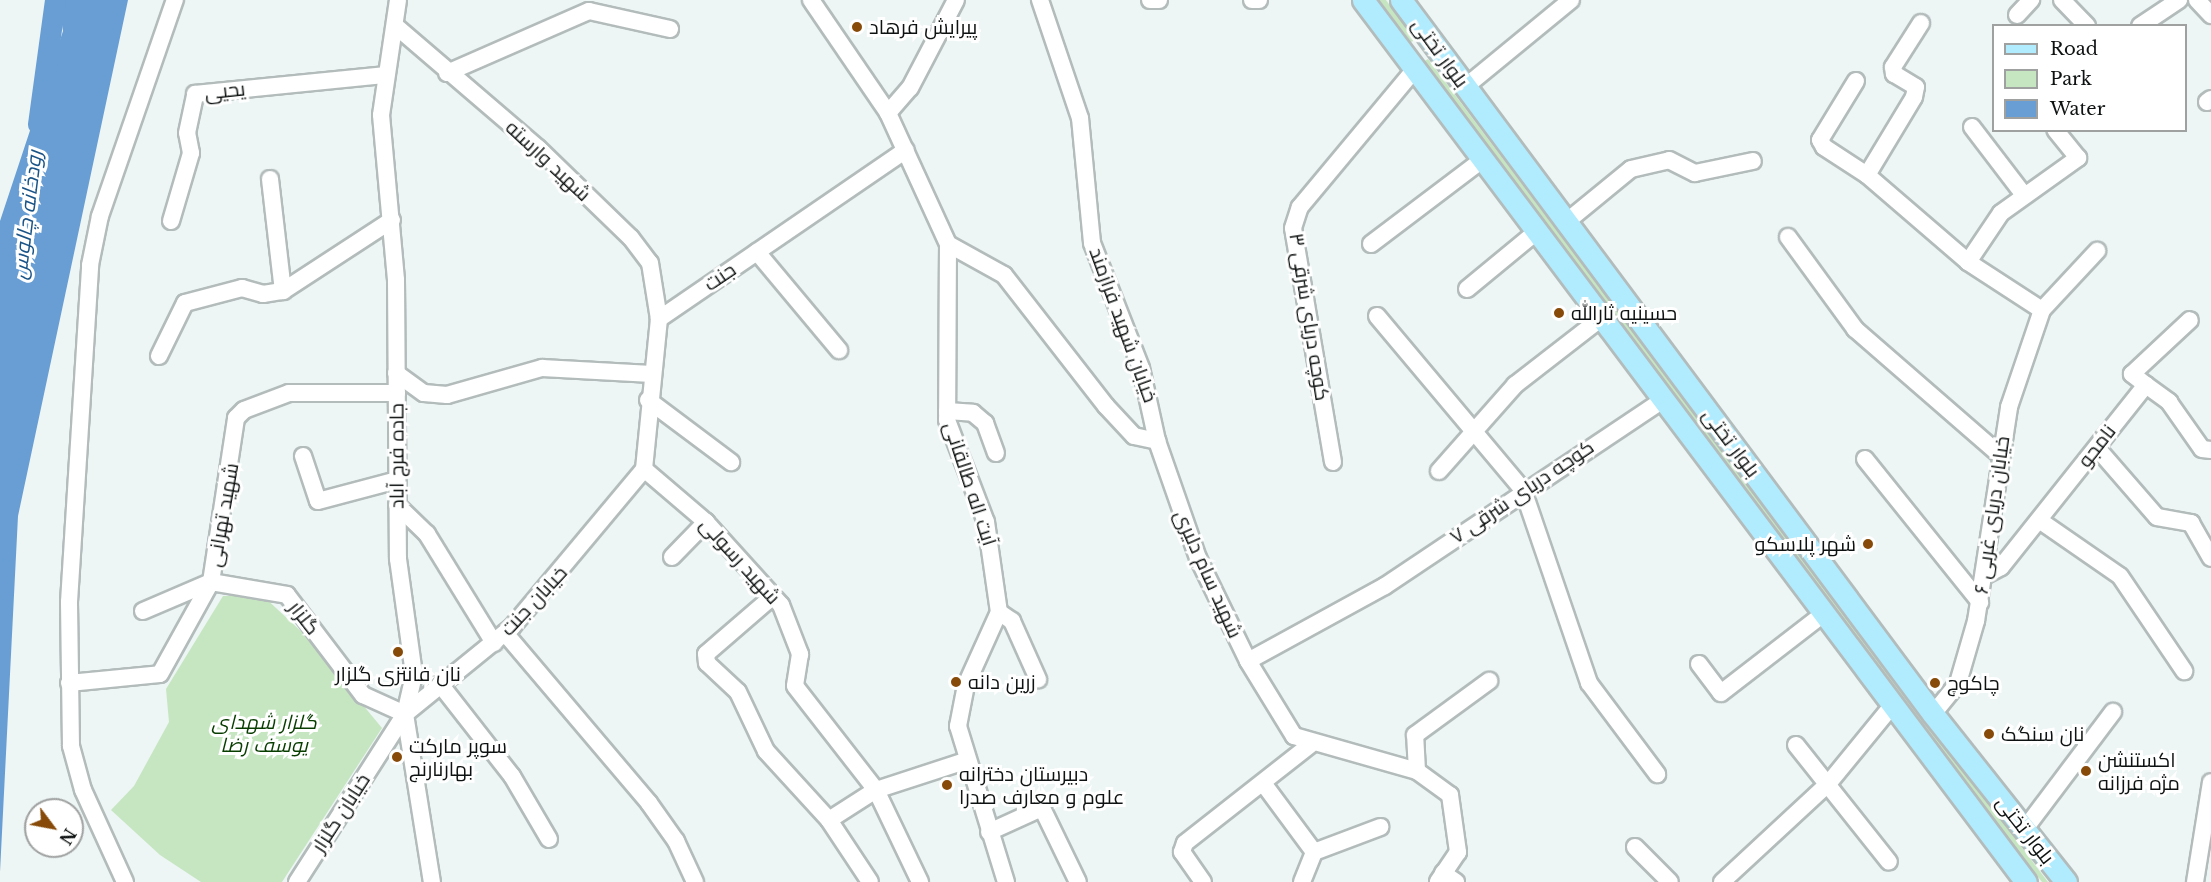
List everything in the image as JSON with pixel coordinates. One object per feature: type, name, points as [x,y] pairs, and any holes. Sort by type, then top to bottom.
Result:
[{"type":"main road","name":"بلوار تختی","points":[[1363,0],[1535,233],[2022,880]]},
{"type":"main road","name":"بلوار تختی","points":[[1401,0],[1933,714],[2066,882]]},
{"type":"main road","points":[[1411,64],[1430,40]]},
{"type":"street","points":[[125,882],[74,757],[69,683],[90,265],[100,216],[175,0]]},
{"type":"street","name":"جاده فرج آباد","points":[[398,0],[398,28],[386,75],[381,115],[392,220],[397,393],[397,505],[414,675],[405,714],[432,882]]},
{"type":"street","name":"آیت اله طالقانی","points":[[811,0],[888,113],[948,244],[947,411],[986,522],[999,612]]},
{"type":"street","points":[[888,113],[910,88],[956,0]]},
{"type":"street","name":"خیابان شهید فرازمند","points":[[1040,0],[1080,118],[1092,243],[1141,368],[1157,441]]},
{"type":"street","points":[[1150,0],[1159,0]]},
{"type":"street","points":[[1252,0],[1259,0]]},
{"type":"street","points":[[1465,87],[1571,0]]},
{"type":"street","points":[[2017,15],[2031,0]]},
{"type":"street","points":[[2062,0],[2085,24]]},
{"type":"street","points":[[2143,24],[2179,0]]},
{"type":"street","points":[[2197,0],[2211,15]]},
{"type":"street","points":[[447,73],[589,11],[670,29]]},
{"type":"street","points":[[1867,174],[1914,97],[1916,87],[1894,74],[1893,67],[1921,23]]},
{"type":"street","name":"شهید وارسته","points":[[398,28],[447,73],[537,148],[631,238],[650,263],[659,319]]},
{"type":"street","name":"کوچه دریای شرقی ۳","points":[[1333,462],[1293,228],[1300,207],[1411,64]]},
{"type":"street","name":"یحیی","points":[[171,221],[191,153],[188,133],[195,94],[386,75]]},
{"type":"street","points":[[1856,81],[1821,140],[1867,174],[1968,262],[2042,310],[2097,251]]},
{"type":"street","points":[[1972,127],[2024,195]]},
{"type":"street","points":[[1968,262],[2001,213],[2078,158],[2057,132]]},
{"type":"street","name":"جنت","points":[[659,319],[906,150]]},
{"type":"street","points":[[1371,244],[1482,160]]},
{"type":"street","points":[[1565,223],[1631,168],[1669,160],[1695,173],[1753,161]]},
{"type":"street","points":[[270,179],[283,291]]},
{"type":"street","points":[[159,356],[184,303],[242,288],[262,294],[283,291],[392,220]]},
{"type":"street","points":[[1467,289],[1535,233]]},
{"type":"street","points":[[1788,237],[1855,329],[2000,454]]},
{"type":"street","points":[[948,244],[1004,275],[1134,436],[1157,441]]},
{"type":"street","points":[[757,252],[839,350]]},
{"type":"street","name":"خیابان دریای غربی ۶","points":[[1933,714],[1958,683],[1980,602],[2000,454],[2042,310]]},
{"type":"street","points":[[1377,315],[1523,490],[1589,683],[1657,774]]},
{"type":"street","points":[[644,469],[648,400],[659,319]]},
{"type":"street","points":[[1439,471],[1515,385],[1600,319]]},
{"type":"street","points":[[2190,320],[2132,374],[2169,402],[2202,449],[2211,450]]},
{"type":"street","points":[[396,373],[424,393],[447,395],[542,368],[652,374]]},
{"type":"street","name":"نامجو","points":[[1984,576],[2001,567],[2146,385]]},
{"type":"street","name":"شهید تهرانی","points":[[69,683],[160,674],[211,582],[236,418],[244,410],[289,393],[397,393]]},
{"type":"street","points":[[648,400],[731,462]]},
{"type":"street","name":"کوچه دریای شرقی ۷","points":[[1248,661],[1385,586],[1523,490],[1661,401]]},
{"type":"street","points":[[947,411],[973,413],[986,423],[996,453]]},
{"type":"street","name":"شهید سام دلیری","points":[[1157,441],[1198,558],[1248,661],[1294,736],[1310,745],[1417,771],[1450,795],[1459,836],[1458,852],[1446,879]]},
{"type":"street","points":[[2097,448],[2157,518],[2192,523],[2211,558]]},
{"type":"street","points":[[303,456],[318,501],[397,480]]},
{"type":"street","points":[[1865,459],[1980,602]]},
{"type":"street","name":"شهید رسولی","points":[[644,469],[706,522],[781,605],[800,654],[795,686],[876,790],[920,882]]},
{"type":"street","name":"خیابان جنت","points":[[405,714],[500,638],[644,469]]},
{"type":"street","points":[[397,505],[427,534],[500,638],[649,803],[676,841],[695,882]]},
{"type":"street","points":[[2039,520],[2120,576],[2184,671]]},
{"type":"street","points":[[672,557],[706,522]]},
{"type":"street","points":[[143,611],[211,582]]},
{"type":"street","name":"گلزار","points":[[211,582],[287,596],[363,695],[405,714]]},
{"type":"street","points":[[772,597],[706,654],[707,663],[738,692],[766,751],[829,820],[870,882]]},
{"type":"street","points":[[1006,882],[965,761],[958,726],[966,685],[999,612],[1012,621],[1038,679]]},
{"type":"street","points":[[1699,664],[1721,693],[1822,615]]},
{"type":"street","points":[[1417,771],[1415,735],[1489,681]]},
{"type":"street","points":[[440,684],[512,776],[549,839]]},
{"type":"street","points":[[1727,880],[1828,784],[1890,707]]},
{"type":"street","points":[[2024,830],[2113,712]]},
{"type":"street","name":"خیابان گلزار","points":[[297,882],[405,714]]},
{"type":"street","points":[[1203,882],[1182,852],[1185,843],[1310,745]]},
{"type":"street","points":[[1796,745],[1889,862]]},
{"type":"street","points":[[829,820],[876,790],[965,761]]},
{"type":"street","points":[[2195,882],[2207,831],[2211,782]]},
{"type":"street","points":[[1263,783],[1314,852]]},
{"type":"street","points":[[989,832],[1042,808],[1078,882]]},
{"type":"street","points":[[1302,882],[1314,852],[1380,827]]},
{"type":"street","points":[[1635,847],[1670,882]]},
{"type":"street","points":[[117,864],[135,882]]},
{"type":"green space","points":[[1379,0],[1386,0],[1415,40],[1411,42]]},
{"type":"green space","points":[[1428,59],[2048,882],[2042,882],[1971,789],[1423,62]]},
{"type":"green space","name":"گلزار شهدای یوسف رضا","points":[[262,595],[304,634],[382,728],[282,882],[201,882],[160,855],[111,810],[134,786],[169,722],[166,689],[223,596]]},
{"type":"water","points":[[58,0],[128,0],[18,516],[0,872],[0,221],[63,31]]},
{"type":"waterway","name":"رودخانه چالوس","points":[[38,124],[55,0]]},
{"type":"place","name":"پیرایش فرهاد","points":[[857,27]]},
{"type":"place","name":"حسینیه ثارالله","points":[[1559,313]]},
{"type":"place","name":"شهر پلاسکو","points":[[1868,544]]},
{"type":"place","name":"نان فانتزی گلزار","points":[[398,652]]},
{"type":"place","name":"زرین دانه","points":[[956,682]]},
{"type":"place","name":"چاکوچ","points":[[1935,683]]},
{"type":"place","name":"نان سنگک","points":[[1989,734]]},
{"type":"place","name":"سوپر مارکت بهارنارنج","points":[[397,757]]},
{"type":"place","name":"اکستنشن مژه فرزانه","points":[[2086,771]]},
{"type":"place","name":"دبیرستان دخترانه علوم و معارف صدرا","points":[[947,785]]}]
